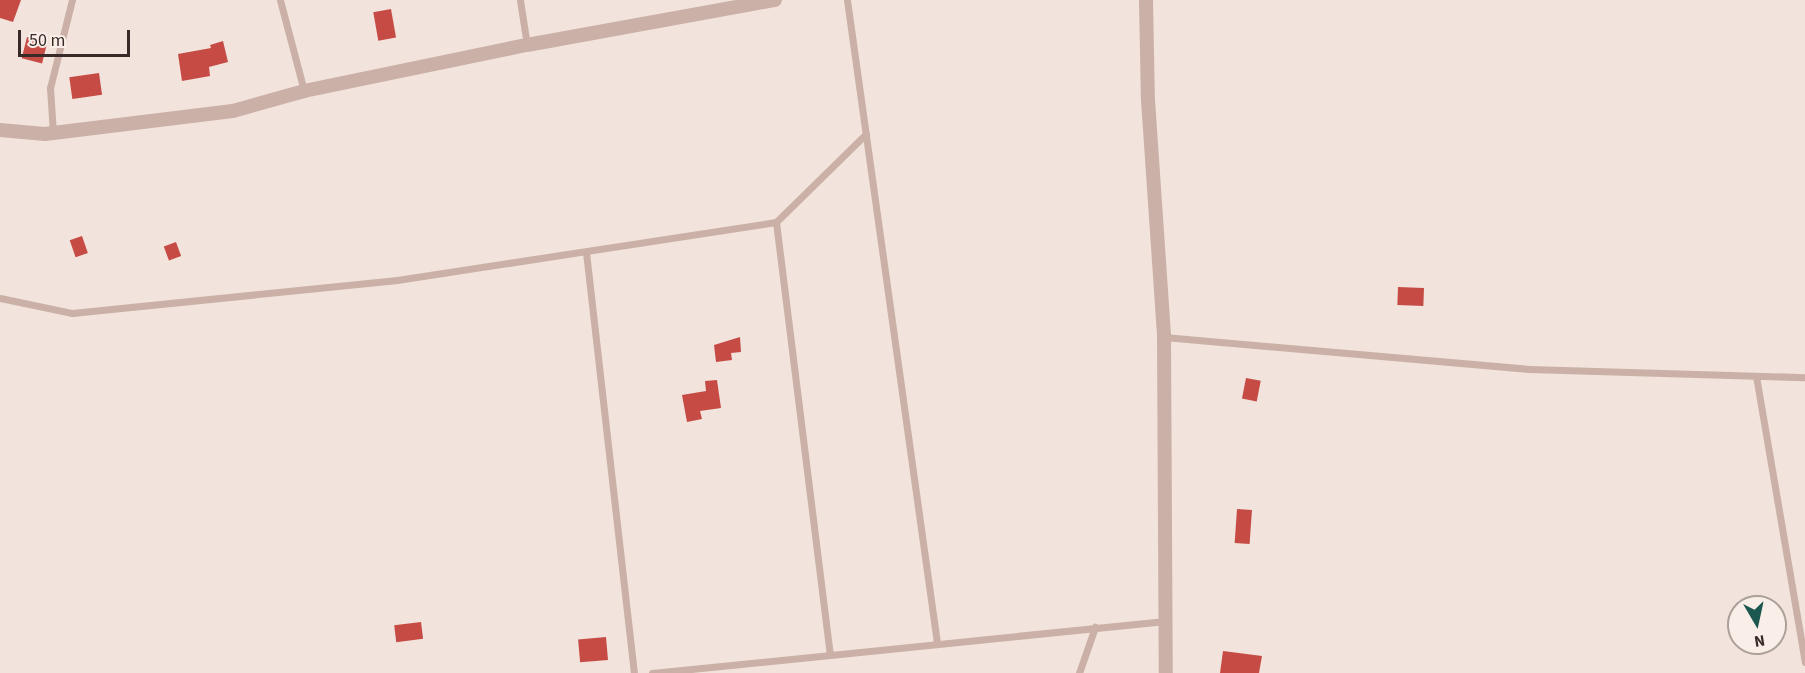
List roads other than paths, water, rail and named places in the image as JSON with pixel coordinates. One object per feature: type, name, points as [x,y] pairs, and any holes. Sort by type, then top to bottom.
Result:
[{"type":"street","points":[[0,130],[53,133],[233,111],[304,91],[527,45],[736,4],[775,0]]},
{"type":"street","points":[[1146,0],[1148,100],[1164,336],[1166,673]]},
{"type":"lane","points":[[53,133],[50,88],[72,0]]},
{"type":"lane","points":[[280,0],[304,91]]},
{"type":"lane","points":[[520,0],[527,45]]},
{"type":"lane","points":[[847,0],[937,643]]},
{"type":"lane","points":[[0,298],[72,313],[397,280],[776,222],[866,134]]},
{"type":"lane","points":[[776,222],[830,654]]},
{"type":"lane","points":[[586,252],[634,673]]},
{"type":"lane","points":[[1164,336],[1529,369],[1805,377]]},
{"type":"lane","points":[[1756,375],[1805,662]]},
{"type":"lane","points":[[652,673],[1166,621]]},
{"type":"lane","points":[[1079,673],[1095,627]]}]
